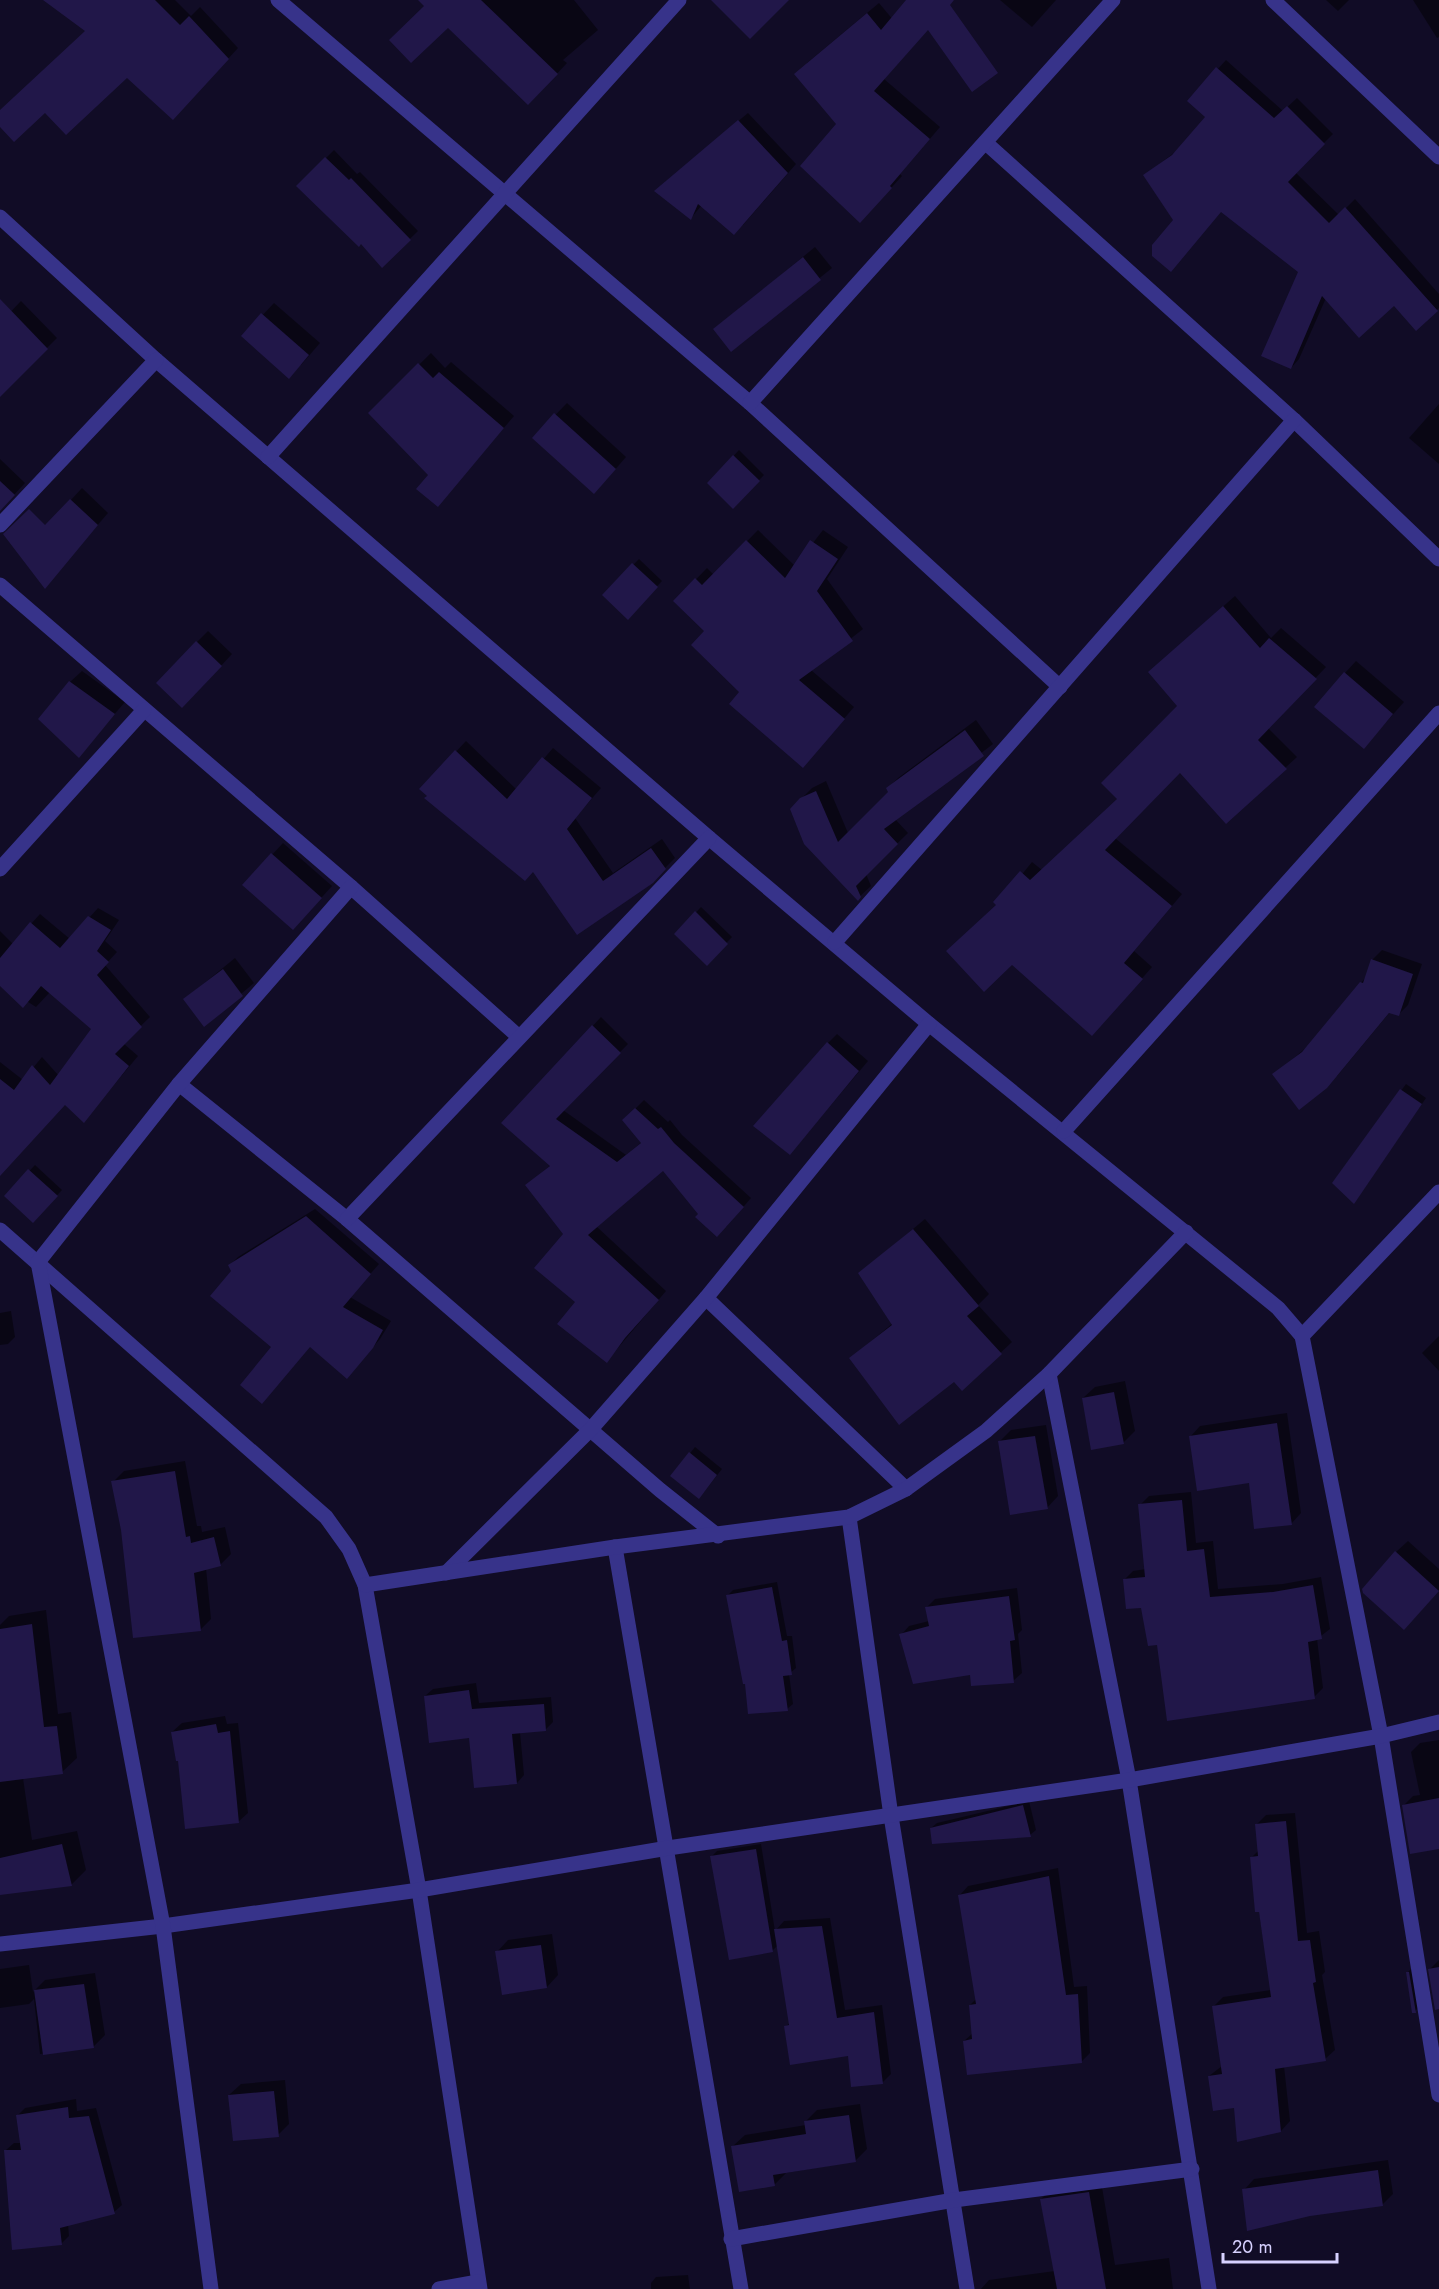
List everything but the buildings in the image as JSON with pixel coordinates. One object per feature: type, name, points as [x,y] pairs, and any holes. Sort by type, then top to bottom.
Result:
[{"type":"street","points":[[278,0],[750,403],[1060,687]]},
{"type":"street","points":[[268,457],[679,0]]},
{"type":"street","points":[[750,403],[1113,0]]},
{"type":"street","points":[[1273,0],[1439,157]]},
{"type":"street","points":[[986,143],[1294,420],[1439,559]]},
{"type":"street","points":[[0,217],[156,360],[709,838],[835,942],[929,1024],[1064,1131],[1278,1308],[1302,1336],[1381,1736],[1439,2095]]},
{"type":"street","points":[[0,525],[156,360]]},
{"type":"street","points":[[835,942],[1294,420]]},
{"type":"street","points":[[0,585],[351,887],[519,1037]]},
{"type":"street","points":[[0,869],[144,710]]},
{"type":"street","points":[[1064,1131],[1439,713]]},
{"type":"street","points":[[347,1219],[709,838]]},
{"type":"street","points":[[211,2289],[163,1926],[38,1262],[179,1084],[351,887]]},
{"type":"street","points":[[446,1574],[591,1429],[706,1298],[929,1024]]},
{"type":"street","points":[[179,1084],[347,1219],[718,1536]]},
{"type":"street","points":[[1302,1336],[1439,1192]]},
{"type":"street","points":[[0,1230],[326,1517],[349,1549],[365,1585],[419,1890],[479,2285],[439,2289]]},
{"type":"street","points":[[365,1585],[615,1547],[718,1536],[849,1517],[906,1489],[986,1431],[1049,1374],[1186,1232]]},
{"type":"street","points":[[706,1298],[906,1489]]},
{"type":"street","points":[[1049,1374],[1129,1780],[1192,2169],[1209,2289]]},
{"type":"street","points":[[849,1517],[891,1816],[967,2289]]},
{"type":"street","points":[[615,1547],[668,1848],[741,2289]]},
{"type":"street","points":[[0,1944],[163,1926],[419,1890],[668,1848],[1129,1780],[1381,1736],[1439,1722]]},
{"type":"street","points":[[731,2239],[954,2200],[1192,2169]]}]
